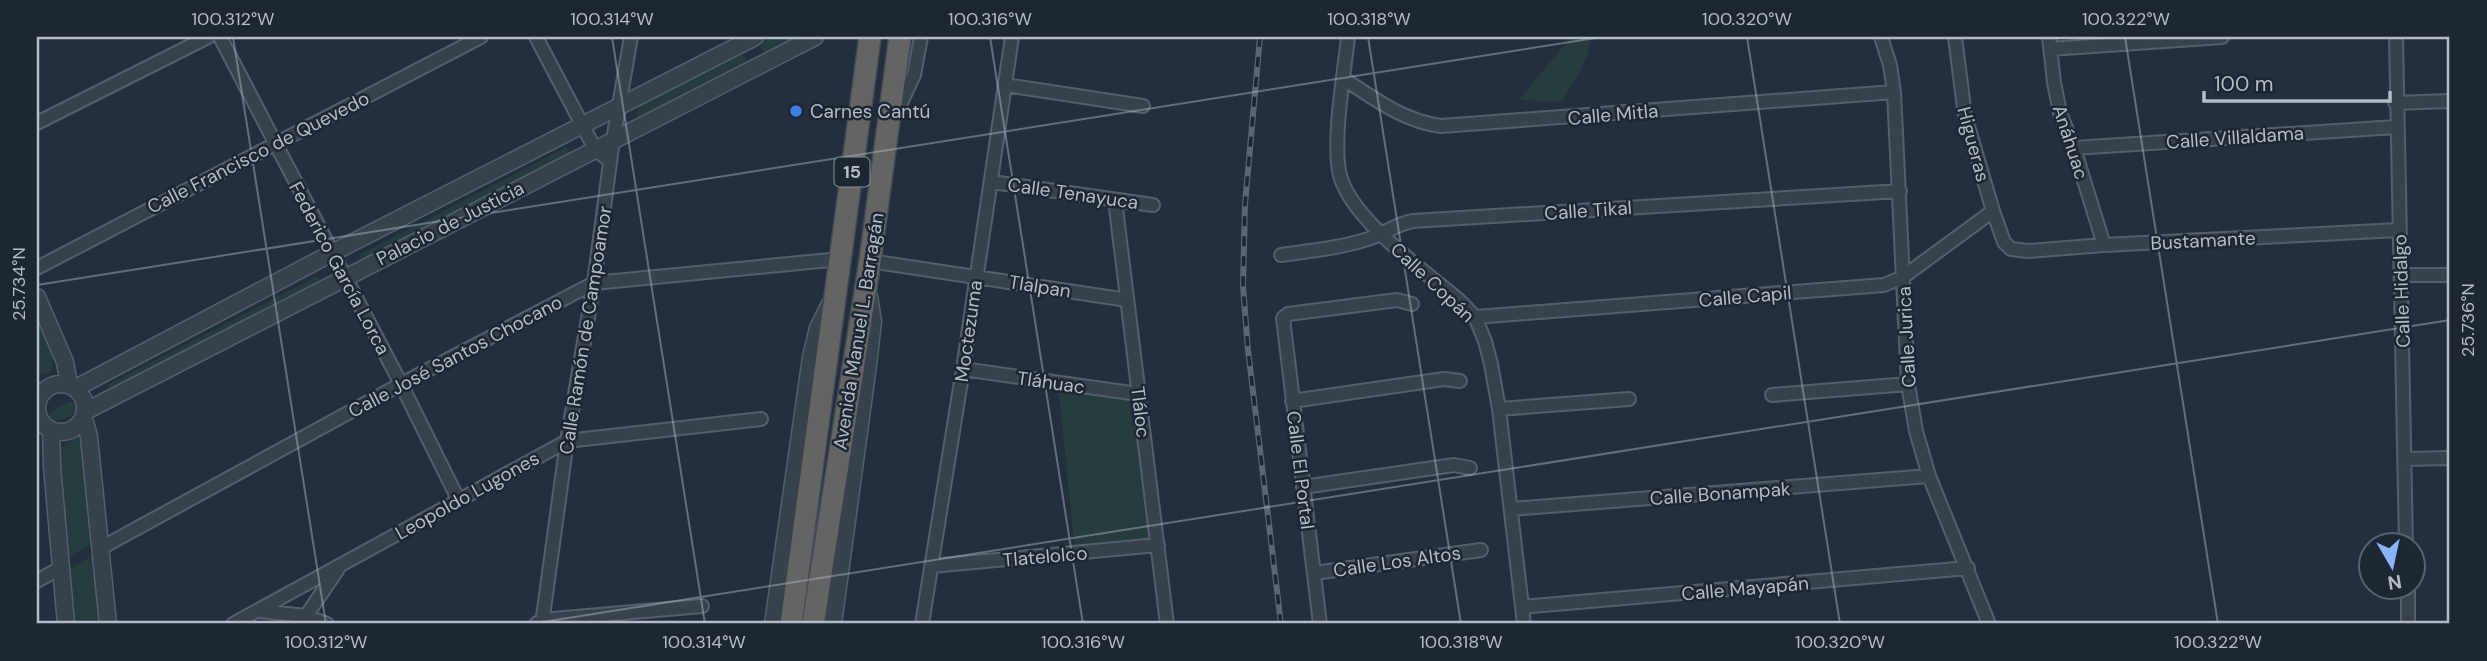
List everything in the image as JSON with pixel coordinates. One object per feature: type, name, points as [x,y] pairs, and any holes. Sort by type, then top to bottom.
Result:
[{"type":"highway","name":"Avenida Manuel L. Barragán","points":[[791,624],[866,283],[901,37]]},
{"type":"highway","name":"Avenida Manuel L. Barragán","points":[[813,624],[836,294],[867,41]]},
{"type":"street","points":[[37,123],[208,37]]},
{"type":"street","name":"Federico García Lorca","points":[[220,37],[458,499]]},
{"type":"street","name":"Calle Francisco de Quevedo","points":[[37,268],[481,37]]},
{"type":"street","points":[[536,37],[595,149],[610,161]]},
{"type":"street","name":"Calle Ramón de Campoamor","points":[[540,623],[631,37]]},
{"type":"street","points":[[756,37],[757,51],[770,60]]},
{"type":"street","name":"Palacio de Justicia","points":[[73,387],[756,37]]},
{"type":"street","name":"Palacio de Justicia","points":[[85,415],[344,276],[815,37]]},
{"type":"street","points":[[888,131],[914,75],[921,37]]},
{"type":"street","name":"Moctezuma","points":[[922,624],[992,182],[1012,37]]},
{"type":"street","name":"Calle Copán","points":[[1348,37],[1337,144],[1339,172],[1347,195],[1360,214],[1475,317],[1485,341],[1499,410],[1524,624]]},
{"type":"street","name":"Calle Jurica","points":[[1881,37],[1890,65],[1894,92],[1908,384],[1916,430],[1929,476],[1989,624]]},
{"type":"street","name":"Higueras","points":[[1955,37],[1965,116],[2001,236],[2008,247]]},
{"type":"street","points":[[2050,43],[2222,37]]},
{"type":"street","name":"Calle Hidalgo","points":[[2396,37],[2395,103],[2406,532]]},
{"type":"street","name":"Anáhuac","points":[[2050,43],[2060,113],[2074,148],[2104,245]]},
{"type":"street","points":[[735,47],[750,55],[750,70]]},
{"type":"street","name":"Calle Mitla","points":[[1344,79],[1402,116],[1422,124],[1441,126],[1894,92]]},
{"type":"street","points":[[1005,85],[1143,106]]},
{"type":"street","points":[[2395,103],[2450,101]]},
{"type":"street","name":"Calle Villaldama","points":[[2074,148],[2396,127]]},
{"type":"street","name":"Calle Tenayuca","points":[[992,182],[1153,205]]},
{"type":"street","name":"Calle Tikal","points":[[1281,255],[1358,242],[1393,226],[1413,221],[1900,191]]},
{"type":"street","name":"Tláloc","points":[[1115,200],[1167,624]]},
{"type":"street","name":"Calle Capil","points":[[1475,317],[1884,285],[1903,276],[1993,211]]},
{"type":"street","name":"Bustamante","points":[[2008,247],[2028,251],[2399,230]]},
{"type":"street","name":"Calle José Santos Chocano","points":[[101,548],[401,384],[594,283],[840,259]]},
{"type":"street","name":"Tlalpan","points":[[870,261],[1127,300]]},
{"type":"street","points":[[2401,275],[2450,275]]},
{"type":"street","points":[[833,624],[873,321],[866,283]]},
{"type":"street","points":[[773,624],[811,357],[818,328],[836,294]]},
{"type":"street","points":[[37,297],[73,387],[84,398],[108,624]]},
{"type":"street","name":"Calle El Portal","points":[[1320,624],[1283,317],[1288,314],[1397,300],[1412,303]]},
{"type":"street","points":[[65,362],[56,378],[45,383],[37,399],[38,417],[45,430],[52,466],[66,624]]},
{"type":"street","name":"Tláhuac","points":[[963,369],[1138,394]]},
{"type":"street","points":[[1292,401],[1444,379],[1460,381]]},
{"type":"street","points":[[37,399],[48,387],[62,384],[73,387]]},
{"type":"street","points":[[1772,395],[1908,384]]},
{"type":"street","points":[[1499,410],[1629,399]]},
{"type":"street","points":[[45,430],[66,432],[73,429],[85,415]]},
{"type":"street","name":"Leopoldo Lugones","points":[[233,624],[567,441],[761,419]]},
{"type":"street","points":[[2404,459],[2450,458]]},
{"type":"street","points":[[1303,487],[1454,465],[1470,468]]},
{"type":"street","name":"Calle Bonampak","points":[[1511,509],[1929,476]]},
{"type":"street","name":"Tlatelolco","points":[[932,566],[1158,545]]},
{"type":"street","name":"Calle Los Altos","points":[[1314,573],[1481,550]]},
{"type":"street","points":[[302,620],[341,565]]},
{"type":"street","points":[[37,581],[62,567]]},
{"type":"street","name":"Calle Mayapán","points":[[1522,607],[1968,568]]},
{"type":"street","points":[[2407,602],[2408,624]]},
{"type":"street","points":[[540,623],[702,606]]},
{"type":"street","points":[[258,611],[327,624]]},
{"type":"green space","points":[[772,37],[801,37],[764,52],[761,47],[763,42]]},
{"type":"green space","points":[[1571,37],[1591,37],[1590,46],[1562,102],[1519,100]]},
{"type":"green space","points":[[742,55],[746,58],[746,64],[642,119],[636,115],[639,106]]},
{"type":"green space","points":[[566,147],[570,153],[362,261],[359,255]]},
{"type":"green space","points":[[318,276],[321,283],[111,391],[107,385]]},
{"type":"green space","points":[[37,321],[49,345],[52,358],[51,371],[44,375],[37,373]]},
{"type":"green space","points":[[1058,383],[1138,394],[1158,545],[1075,553]]},
{"type":"green space","points":[[69,402],[78,407],[73,414],[64,419],[52,420],[49,416],[51,412]]},
{"type":"green space","points":[[84,432],[94,543],[66,558],[59,449]]},
{"type":"green space","points":[[96,554],[101,624],[73,624],[69,569]]},
{"type":"railway","points":[[1260,37],[1245,204],[1243,286],[1248,350],[1281,624]]},
{"type":"place","name":"Carnes Cantú","points":[[796,111]]}]
